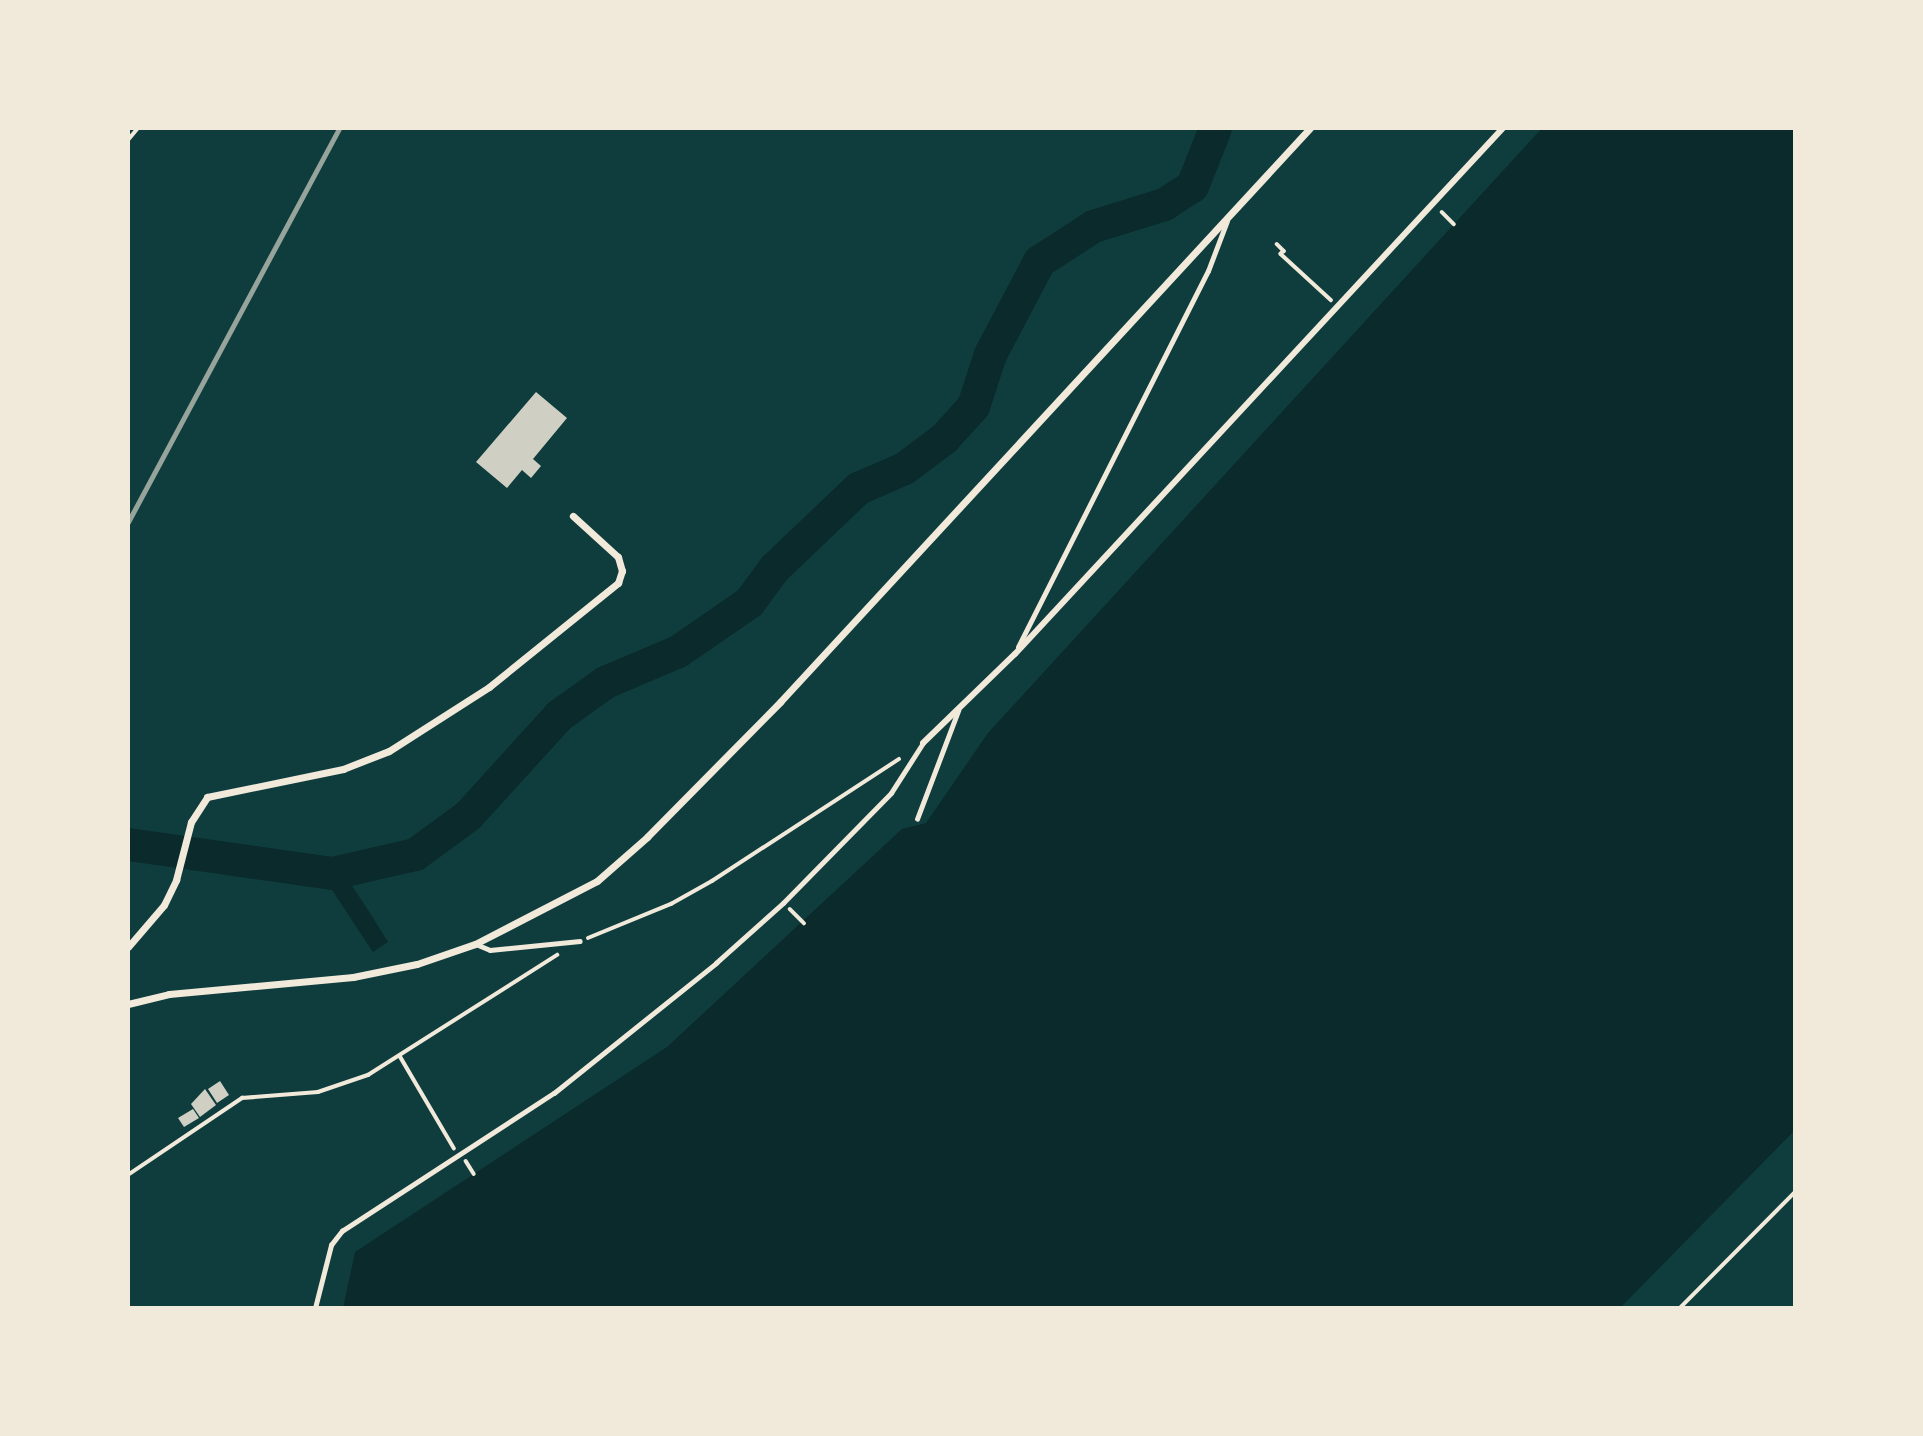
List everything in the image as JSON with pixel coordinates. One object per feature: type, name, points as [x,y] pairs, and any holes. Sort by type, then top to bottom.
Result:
[{"type":"street","points":[[128,1004],[169,994],[354,976],[417,964],[475,944],[579,893],[647,837],[780,702],[1310,128]]},
{"type":"street","points":[[923,743],[1015,654],[1503,128]]},
{"type":"street","points":[[128,947],[164,905],[176,880],[197,807],[223,791],[304,779],[389,751],[429,729],[500,678],[618,583],[622,571],[618,557],[573,516]]},
{"type":"lane","points":[[1015,654],[1208,271],[1229,216]]},
{"type":"lane","points":[[917,819],[959,710]]},
{"type":"lane","points":[[315,1308],[331,1245],[342,1231],[462,1156],[634,1031],[783,903],[891,793],[923,743]]},
{"type":"lane","points":[[475,944],[490,950],[580,941]]},
{"type":"path","points":[[128,140],[138,128]]},
{"type":"path","points":[[1433,203],[1454,224]]},
{"type":"path","points":[[1277,244],[1284,251],[1281,254],[1338,306]]},
{"type":"path","points":[[128,1175],[242,1098],[318,1092],[368,1075],[580,941],[671,904],[712,881],[923,743]]},
{"type":"path","points":[[783,903],[804,923]]},
{"type":"path","points":[[400,1056],[474,1174]]},
{"type":"path","points":[[1680,1308],[1795,1192]]},
{"type":"water","points":[[1542,128],[1795,128],[1795,1130],[1620,1308],[343,1308],[355,1252],[667,1047],[902,829],[926,823],[988,733]]},
{"type":"water","points":[[373,918],[388,942],[373,952],[357,928]]},
{"type":"building","points":[[536,392],[567,418],[533,459],[541,466],[531,478],[522,470],[507,488],[476,462]]},
{"type":"building","points":[[220,1081],[229,1095],[217,1103],[208,1089]]},
{"type":"building","points":[[205,1089],[216,1105],[200,1117],[191,1104]]},
{"type":"building","points":[[193,1109],[199,1118],[184,1127],[178,1118]]},
{"type":"waterway","points":[[128,844],[332,873],[415,854],[468,815],[559,715],[605,682],[678,651],[749,602],[774,568],[858,488],[904,468],[944,438],[973,406],[990,354],[1039,261],[1093,226],[1164,204],[1192,186],[1215,128]]},
{"type":"waterway","points":[[332,873],[365,923]]},
{"type":"railway","points":[[128,522],[339,128]]}]
